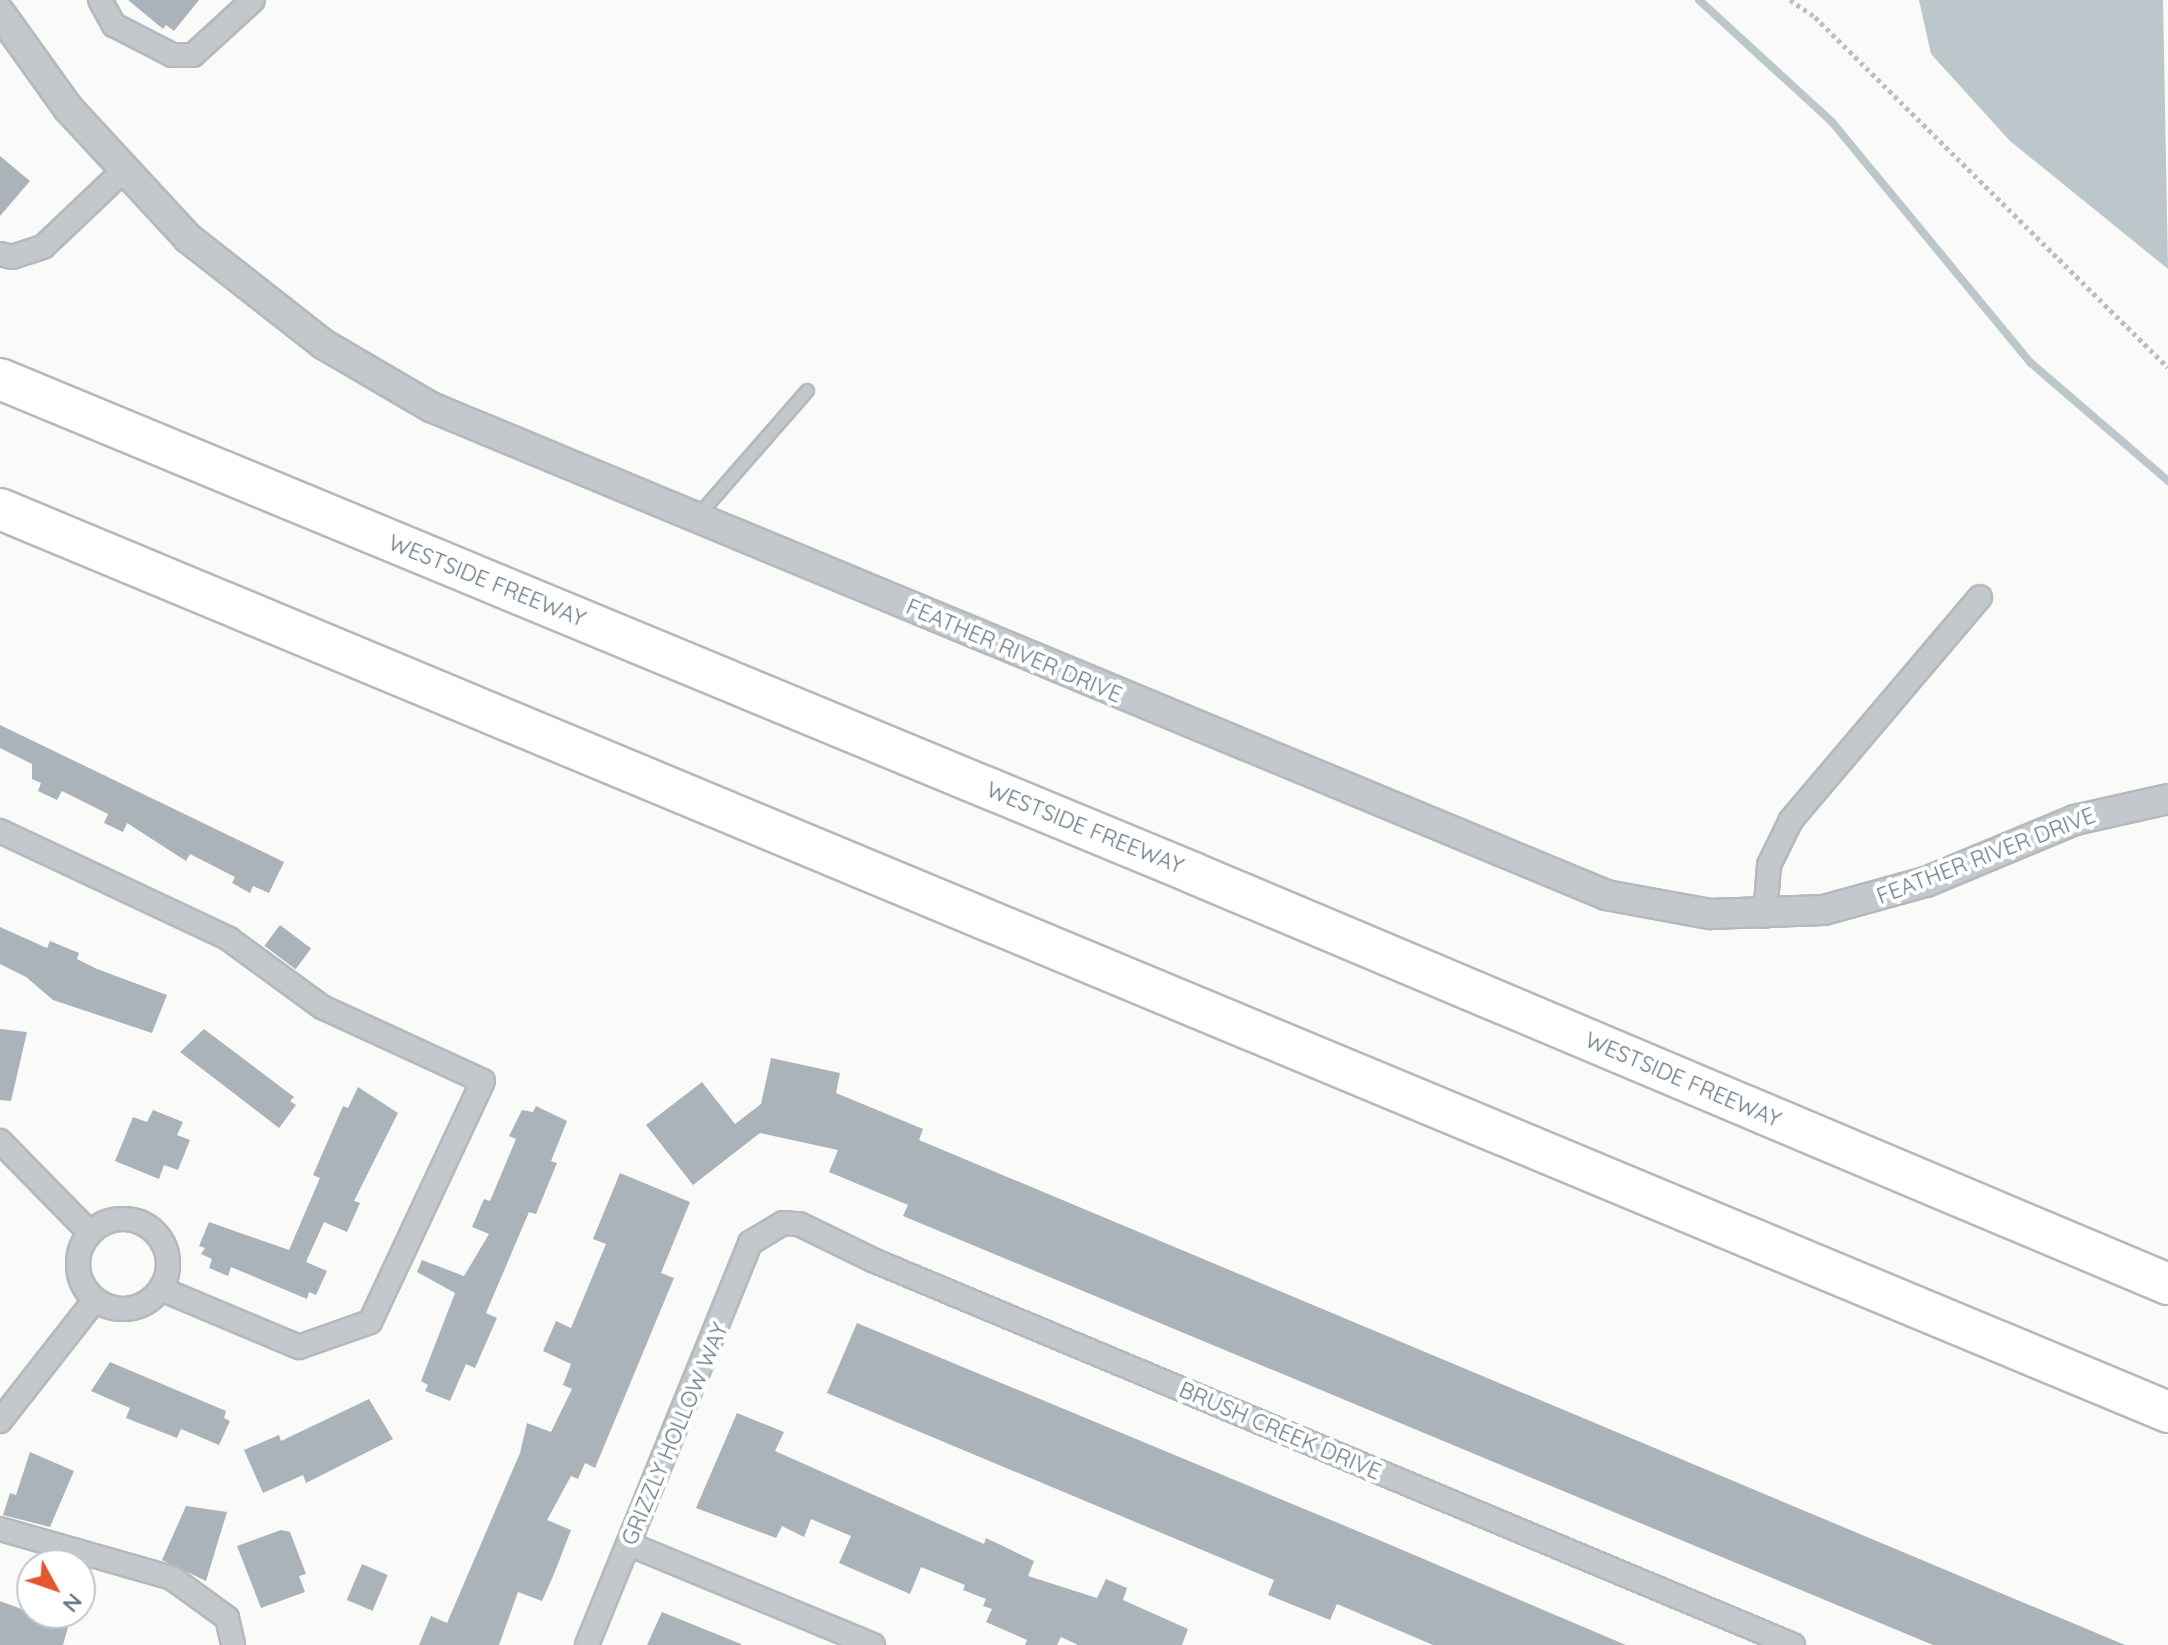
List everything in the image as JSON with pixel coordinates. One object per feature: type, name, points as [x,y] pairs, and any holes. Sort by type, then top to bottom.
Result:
[{"type":"highway","name":"WESTSIDE FREEWAY","points":[[0,379],[1193,873],[2168,1284]]},
{"type":"highway","points":[[0,509],[2168,1412]]},
{"type":"street","points":[[100,0],[114,25],[172,55],[193,55],[253,0]]},
{"type":"street","name":"FEATHER RIVER DRIVE","points":[[0,13],[68,108],[188,238],[252,293],[373,375],[487,432],[1562,879],[1657,907],[1765,916],[1878,898],[2075,820],[2168,799]]},
{"type":"street","points":[[0,254],[12,257],[43,247],[123,171]]},
{"type":"street","points":[[1765,916],[1769,865],[1791,820],[1980,597]]},
{"type":"street","points":[[0,831],[229,939],[322,1007],[483,1081],[370,1322],[299,1347],[161,1289]]},
{"type":"street","points":[[0,1141],[89,1232]]},
{"type":"street","points":[[131,1218],[157,1233],[168,1260],[161,1289],[137,1307],[122,1310],[95,1300],[78,1275],[77,1260],[89,1232],[101,1223],[131,1218]]},
{"type":"street","name":"BRUSH CREEK DRIVE","points":[[768,1228],[799,1224],[875,1261],[1793,1645]]},
{"type":"street","name":"GRIZZLY HOLLOW WAY","points":[[587,1645],[750,1243],[768,1228]]},
{"type":"street","points":[[0,1421],[95,1300]]},
{"type":"street","points":[[0,1529],[172,1578],[227,1618],[233,1645]]},
{"type":"street","points":[[629,1544],[873,1645]]},
{"type":"lane","points":[[695,518],[807,390]]},
{"type":"path","points":[[1790,0],[1815,17],[2168,367]]},
{"type":"shaded area","points":[[1919,0],[2163,0],[2168,269],[2010,141],[1931,54]]},
{"type":"building","points":[[128,0],[199,0],[174,31],[166,25],[163,29]]},
{"type":"building","points":[[0,156],[30,181],[0,216]]},
{"type":"building","points":[[0,725],[284,862],[269,893],[253,886],[250,893],[232,883],[235,877],[190,854],[186,861],[127,823],[123,832],[104,823],[108,814],[62,791],[57,800],[38,791],[41,783],[32,779],[32,764],[0,748]]},
{"type":"building","points":[[280,925],[311,948],[295,969],[264,946]]},
{"type":"building","points":[[0,927],[47,948],[50,941],[79,953],[77,959],[97,969],[167,995],[152,1033],[53,1000],[26,977],[0,964]]},
{"type":"building","points":[[0,1029],[27,1032],[11,1101],[0,1100]]},
{"type":"building","points":[[204,1029],[294,1097],[290,1101],[296,1105],[279,1128],[180,1052]]},
{"type":"building","points":[[771,1058],[840,1073],[836,1093],[923,1129],[919,1140],[2125,1645],[1933,1645],[903,1216],[908,1205],[829,1172],[838,1150],[760,1133],[693,1185],[646,1125],[702,1082],[735,1124],[761,1104]]},
{"type":"building","points":[[358,1087],[398,1113],[354,1201],[360,1203],[347,1232],[324,1222],[306,1262],[327,1271],[316,1295],[309,1292],[307,1299],[231,1267],[228,1276],[209,1268],[212,1259],[201,1254],[205,1248],[199,1246],[209,1222],[289,1250],[320,1178],[313,1175],[343,1106],[348,1108]]},
{"type":"building","points":[[536,1106],[567,1121],[551,1161],[557,1163],[536,1214],[529,1212],[486,1313],[497,1318],[475,1368],[466,1364],[450,1401],[425,1391],[428,1385],[421,1381],[455,1293],[417,1272],[422,1260],[464,1276],[489,1234],[472,1227],[484,1199],[490,1201],[516,1139],[509,1136],[522,1110],[533,1112]]},
{"type":"building","points":[[153,1110],[183,1122],[177,1135],[190,1140],[178,1170],[164,1165],[159,1179],[115,1161],[133,1117],[147,1122]]},
{"type":"building","points":[[620,1173],[690,1202],[661,1273],[674,1278],[595,1468],[585,1463],[578,1479],[571,1476],[547,1520],[571,1530],[554,1574],[542,1601],[518,1592],[499,1645],[419,1645],[431,1616],[447,1623],[520,1453],[527,1423],[551,1432],[572,1389],[563,1385],[571,1364],[543,1351],[556,1321],[571,1328],[606,1244],[593,1239]]},
{"type":"building","points":[[857,1323],[1626,1645],[1433,1645],[1337,1604],[1330,1620],[1268,1595],[1274,1580],[827,1393]]},
{"type":"building","points":[[110,1362],[226,1411],[224,1418],[230,1421],[219,1445],[181,1429],[177,1438],[126,1418],[130,1408],[91,1391]]},
{"type":"building","points":[[369,1399],[393,1439],[306,1483],[303,1475],[263,1493],[244,1450],[279,1435],[281,1441]]},
{"type":"building","points":[[737,1413],[784,1432],[775,1451],[984,1544],[986,1538],[1034,1561],[1028,1576],[1097,1598],[1106,1579],[1127,1588],[1123,1600],[1188,1629],[1182,1645],[1078,1645],[1061,1637],[1057,1645],[1025,1645],[1027,1640],[986,1622],[992,1609],[983,1606],[986,1599],[963,1590],[965,1585],[921,1567],[910,1594],[839,1563],[851,1536],[811,1519],[804,1537],[782,1526],[776,1538],[696,1508]]},
{"type":"building","points":[[30,1452],[74,1471],[50,1527],[3,1515],[10,1493],[16,1495]]},
{"type":"building","points":[[186,1506],[227,1512],[206,1581],[162,1560]]},
{"type":"building","points":[[281,1530],[290,1532],[306,1574],[299,1576],[305,1592],[261,1608],[237,1546]]},
{"type":"building","points":[[362,1564],[388,1575],[373,1611],[347,1600]]},
{"type":"building","points":[[0,1601],[16,1607],[16,1629],[68,1629],[63,1645],[0,1645]]},
{"type":"building","points":[[662,1612],[741,1644],[741,1645],[647,1645]]},
{"type":"waterway","points":[[1699,0],[1832,122],[2031,363],[2168,481]]}]
